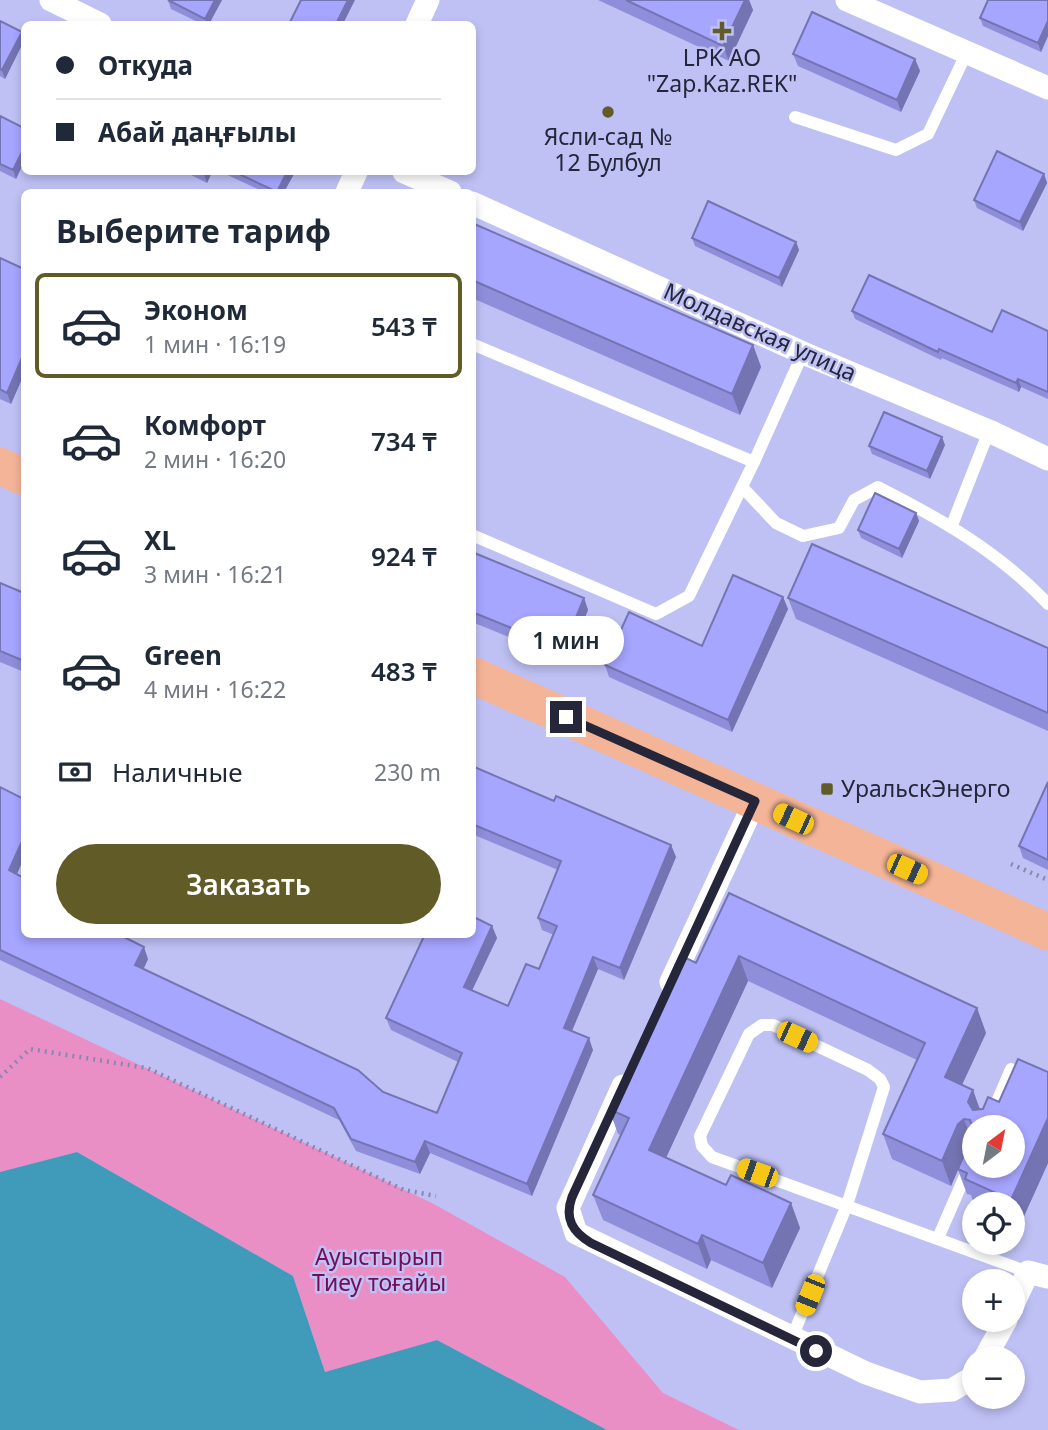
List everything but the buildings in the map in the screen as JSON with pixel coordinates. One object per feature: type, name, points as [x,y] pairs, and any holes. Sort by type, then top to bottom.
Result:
[{"type":"main road","points":[[0,466],[21,476]]},
{"type":"main road","points":[[476,677],[1048,932]]},
{"type":"street","points":[[51,0],[94,21]]},
{"type":"street","points":[[418,21],[428,0]]},
{"type":"street","points":[[847,0],[1048,88]]},
{"type":"street","points":[[411,175],[443,189]]},
{"type":"street","name":"Молдавская улица","points":[[476,205],[803,353],[989,431],[1048,459]]},
{"type":"street","points":[[663,999],[755,801]]},
{"type":"street","points":[[635,1061],[572,1197],[569,1220],[576,1233],[791,1340],[866,1373],[920,1392],[952,1390],[962,1384]]},
{"type":"street","points":[[1025,1290],[1038,1274]]},
{"type":"lane","points":[[795,117],[896,150],[928,134],[967,52]]},
{"type":"lane","points":[[476,347],[754,462]]},
{"type":"lane","points":[[476,537],[656,614],[689,596],[744,489],[803,353]]},
{"type":"lane","points":[[952,525],[989,431]]},
{"type":"lane","points":[[744,489],[776,523],[803,536],[839,528],[854,500],[878,487],[952,525],[1029,584],[1048,604]]},
{"type":"lane","points":[[791,1340],[847,1205],[884,1087],[880,1079],[868,1070],[773,1025],[762,1025],[749,1034],[701,1136],[702,1146],[712,1157],[847,1205],[1038,1274]]},
{"type":"lane","points":[[991,1115],[1011,1069]]},
{"type":"lane","points":[[938,1238],[964,1178]]},
{"type":"path","points":[[1010,864],[1048,880]]},
{"type":"path","points":[[0,1077],[30,1049],[147,1068],[404,1190],[436,1196]]},
{"type":"green space","name":"Ауыстырып Тиеу тоғайы","points":[[0,999],[432,1203],[565,1277],[663,1393],[739,1430],[607,1430],[437,1340],[325,1372],[293,1276],[77,1152],[0,1172]]},
{"type":"water","points":[[77,1152],[293,1276],[325,1372],[437,1340],[607,1430],[0,1430],[0,1172]]},
{"type":"place","name":"LPK AO \"Zap.Kaz.REK\"","points":[[722,31]]},
{"type":"place","name":"Ясли-сад № 12 Булбул","points":[[608,112]]},
{"type":"place","name":"УральскЭнерго","points":[[827,789]]},
{"type":"route","points":[[566,717],[755,801],[572,1197],[568,1208],[569,1220],[576,1233],[591,1243],[816,1351]]}]
